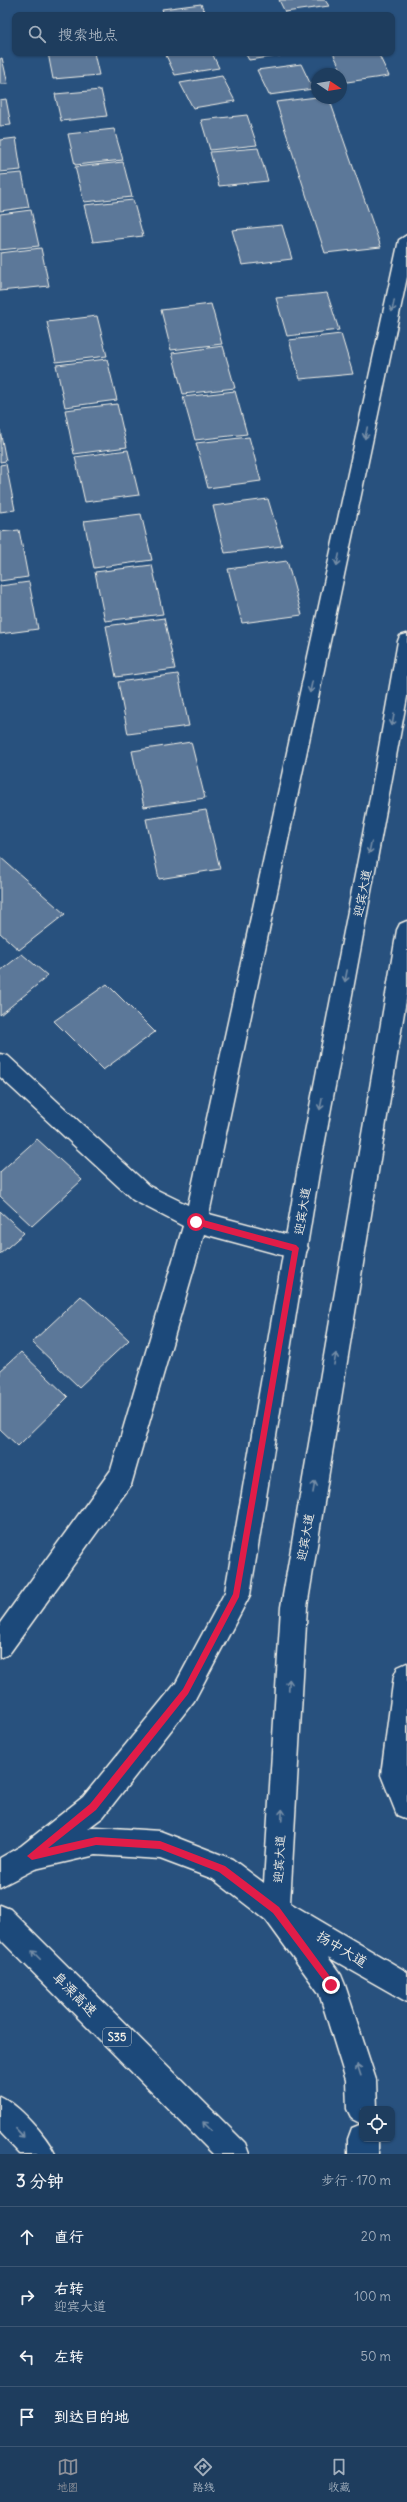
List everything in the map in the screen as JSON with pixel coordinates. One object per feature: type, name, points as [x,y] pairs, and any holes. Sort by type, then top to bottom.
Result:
[{"type":"main road","points":[[0,1645],[122,1476],[196,1222],[407,240]]},
{"type":"main road","name":"迎宾大道","points":[[32,1856],[93,1807],[186,1692],[236,1595],[296,1248],[380,798],[407,641]]},
{"type":"main road","name":"迎宾大道","points":[[276,1910],[294,1607],[407,930]]},
{"type":"main road","points":[[0,1063],[141,1192],[196,1222],[296,1248]]},
{"type":"main road","points":[[407,1676],[395,1775],[407,1804]]},
{"type":"main road","points":[[0,1873],[32,1856],[96,1841],[160,1845],[222,1869],[276,1910],[331,1985],[362,2080],[362,2106]]},
{"type":"main road","name":"扬中大道","points":[[276,1910],[407,1988]]},
{"type":"main road","name":"阜溧高速","points":[[0,1919],[234,2154]]},
{"type":"main road","points":[[0,2111],[40,2154]]},
{"type":"main road","points":[[363,2142],[363,2154]]},
{"type":"building","points":[[279,0],[325,0],[329,6],[285,12]]},
{"type":"building","points":[[201,4],[205,12],[163,12],[162,9]]},
{"type":"building","points":[[49,56],[95,56],[99,75],[53,79]]},
{"type":"building","points":[[166,56],[213,56],[219,68],[175,75]]},
{"type":"building","points":[[247,56],[278,56],[249,60]]},
{"type":"building","points":[[334,56],[379,56],[389,76],[347,82],[347,68],[340,68]]},
{"type":"building","points":[[2,58],[8,84],[0,84],[0,59]]},
{"type":"building","points":[[301,64],[311,85],[311,89],[269,95],[257,70]]},
{"type":"building","points":[[222,76],[235,101],[193,108],[180,83]]},
{"type":"building","points":[[101,90],[107,116],[61,121],[55,94]]},
{"type":"building","points":[[311,98],[311,104],[331,104],[381,247],[325,253],[276,102]]},
{"type":"building","points":[[6,99],[11,125],[0,126],[0,100]]},
{"type":"building","points":[[247,115],[257,145],[210,150],[201,120]]},
{"type":"building","points":[[114,129],[123,160],[75,165],[68,134]]},
{"type":"building","points":[[16,138],[21,170],[0,172],[0,140]]},
{"type":"building","points":[[258,148],[268,181],[219,186],[210,152]]},
{"type":"building","points":[[123,162],[132,197],[84,202],[75,167]]},
{"type":"building","points":[[22,173],[29,207],[0,211],[0,175]]},
{"type":"building","points":[[133,200],[143,236],[93,242],[84,205]]},
{"type":"building","points":[[31,210],[39,246],[0,250],[0,214]]},
{"type":"building","points":[[282,225],[292,259],[242,265],[232,230]]},
{"type":"building","points":[[41,248],[49,286],[0,291],[0,253]]},
{"type":"building","points":[[327,293],[339,330],[287,336],[276,298]]},
{"type":"building","points":[[211,304],[222,344],[171,350],[161,310]]},
{"type":"building","points":[[97,316],[107,356],[56,362],[47,322]]},
{"type":"building","points":[[341,334],[353,374],[300,379],[289,340]]},
{"type":"building","points":[[223,346],[235,388],[183,394],[172,353]]},
{"type":"building","points":[[107,359],[117,400],[65,407],[56,365]]},
{"type":"building","points":[[235,391],[247,434],[195,440],[183,397]]},
{"type":"building","points":[[117,404],[127,447],[74,454],[65,410]]},
{"type":"building","points":[[0,430],[6,461],[0,462]]},
{"type":"building","points":[[249,437],[261,481],[208,488],[196,443]]},
{"type":"building","points":[[128,450],[139,495],[85,502],[75,457]]},
{"type":"building","points":[[6,464],[15,510],[0,512],[0,465]]},
{"type":"building","points":[[268,499],[282,546],[225,553],[213,506]]},
{"type":"building","points":[[141,514],[152,560],[94,568],[84,521]]},
{"type":"building","points":[[19,530],[28,577],[0,581],[0,532]]},
{"type":"building","points":[[287,561],[302,615],[242,623],[228,569]]},
{"type":"building","points":[[152,565],[163,614],[105,621],[95,572]]},
{"type":"building","points":[[29,582],[38,629],[0,634],[0,586]]},
{"type":"building","points":[[164,618],[175,669],[116,677],[106,626]]},
{"type":"building","points":[[178,674],[189,726],[128,734],[118,682]]},
{"type":"building","points":[[191,742],[205,798],[144,807],[132,751]]},
{"type":"building","points":[[206,810],[220,869],[159,879],[146,819]]},
{"type":"building","points":[[0,857],[65,914],[19,950],[0,933]]},
{"type":"building","points":[[22,954],[48,976],[0,1015],[0,971]]},
{"type":"building","points":[[107,984],[155,1032],[103,1070],[54,1021]]},
{"type":"building","points":[[37,1139],[82,1180],[32,1226],[0,1196],[0,1172]]},
{"type":"building","points":[[0,1211],[24,1233],[0,1254]]},
{"type":"building","points":[[81,1296],[129,1340],[79,1387],[32,1342]]},
{"type":"building","points":[[21,1352],[68,1397],[18,1446],[0,1429],[0,1371]]},
{"type":"route","points":[[196,1222],[296,1248],[236,1595],[186,1692],[93,1807],[32,1856],[96,1841],[160,1845],[222,1869],[276,1910],[331,1985]]}]
